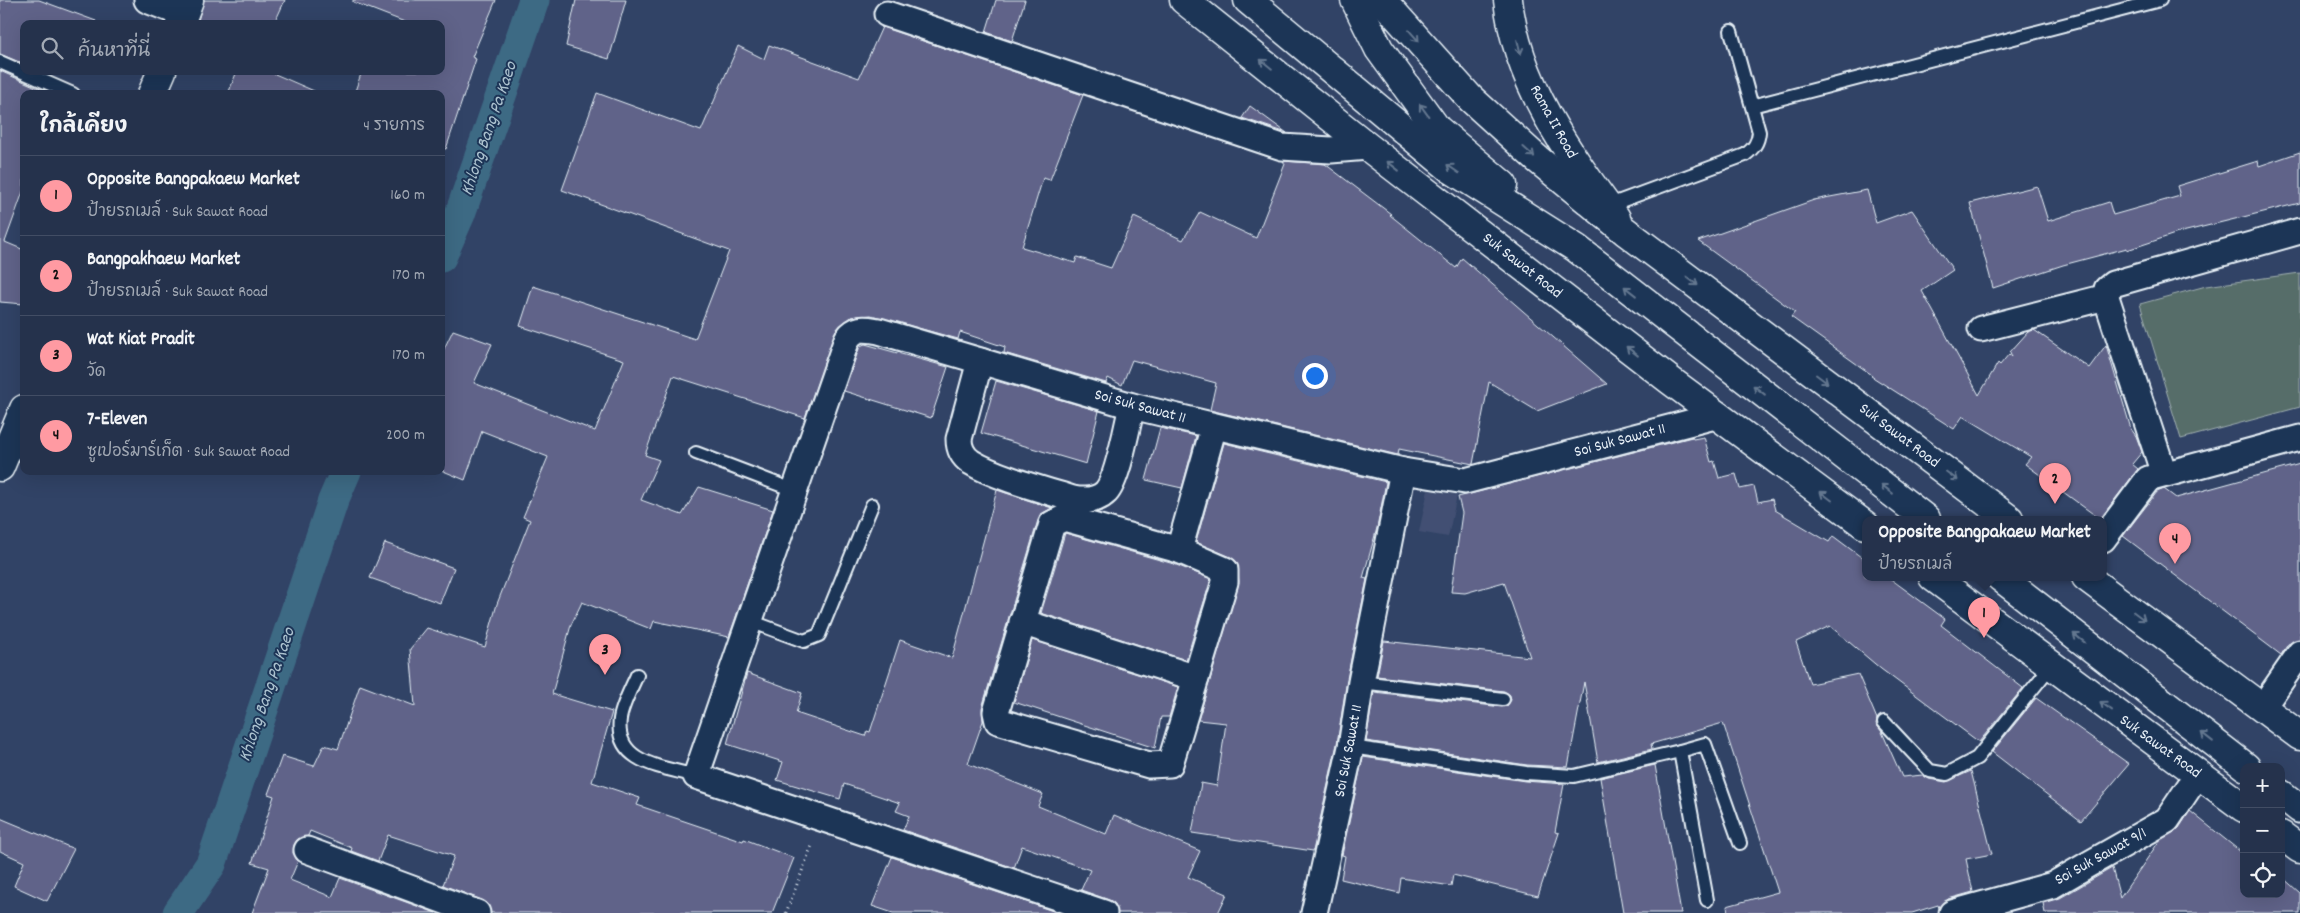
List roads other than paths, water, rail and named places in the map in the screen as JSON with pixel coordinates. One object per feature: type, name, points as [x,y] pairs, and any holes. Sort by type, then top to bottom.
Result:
[{"type":"main road","name":"Suk Sawat Road","points":[[1184,0],[1368,147],[1671,381],[1862,524]]},
{"type":"main road","points":[[1236,40],[1239,0]]},
{"type":"main road","points":[[1248,0],[1451,169],[1576,248]]},
{"type":"main road","points":[[1355,0],[1379,49],[1437,129],[1576,248],[1922,516]]},
{"type":"main road","name":"Suk Sawat Road","points":[[1382,0],[1470,98],[1536,158],[1625,230],[2005,516]]},
{"type":"main road","name":"Rama II Road","points":[[1508,0],[1521,54],[1535,92],[1568,151],[1625,230]]},
{"type":"main road","points":[[154,90],[160,75]]},
{"type":"main road","points":[[0,467],[20,419]]},
{"type":"main road","name":"Suk Sawat Road","points":[[1938,581],[2240,805]]},
{"type":"main road","points":[[2005,581],[2241,763]]},
{"type":"main road","points":[[2091,581],[2300,736]]},
{"type":"main road","points":[[2285,797],[2300,808]]},
{"type":"main road","points":[[2285,839],[2300,849]]},
{"type":"street","points":[[147,0],[184,13]]},
{"type":"street","points":[[887,14],[1282,147],[1331,150],[1368,147]]},
{"type":"street","points":[[2164,474],[2106,297],[2106,289],[2113,284],[2300,231]]},
{"type":"street","points":[[1981,329],[2106,297]]},
{"type":"street","name":"Soi Suk Sawat 11","points":[[696,776],[847,339],[852,332],[861,329],[879,331],[1132,406],[1403,471],[1465,481],[1719,415]]},
{"type":"street","points":[[980,361],[959,439],[959,448],[970,461],[990,471],[1073,499],[1082,501],[1100,497],[1112,484],[1132,406]]},
{"type":"street","points":[[1179,550],[1214,426]]},
{"type":"street","points":[[2107,534],[2148,480],[2164,474],[2300,438]]},
{"type":"street","name":"Soi Suk Sawat 11","points":[[1314,913],[1351,747],[1361,682],[1403,471]]},
{"type":"street","points":[[1064,518],[1179,550],[1224,570],[1225,582],[1170,764],[1149,764],[998,721],[996,712],[1052,524],[1064,518]]},
{"type":"street","points":[[1022,622],[1196,678]]},
{"type":"street","points":[[2262,708],[2300,653]]},
{"type":"street","name":"Soi Suk Sawat 9/1","points":[[1952,913],[2006,906],[2053,885],[2167,820],[2198,774]]},
{"type":"street","points":[[696,776],[1104,913]]},
{"type":"street","points":[[307,850],[477,913]]},
{"type":"lane","points":[[1752,106],[2160,0]]},
{"type":"lane","points":[[1607,206],[1745,155],[1758,142],[1758,132],[1752,106],[1731,31]]},
{"type":"lane","points":[[0,62],[20,71]]},
{"type":"lane","points":[[30,75],[64,90]]},
{"type":"lane","points":[[696,453],[796,491]]},
{"type":"lane","points":[[750,621],[804,640],[819,635],[872,505]]},
{"type":"lane","points":[[1884,722],[1930,771],[1947,774],[1977,758],[2051,666]]},
{"type":"lane","points":[[636,675],[620,718],[620,736],[626,750],[635,758],[696,776]]},
{"type":"lane","points":[[1361,682],[1503,699]]},
{"type":"lane","points":[[1351,747],[1526,772],[1574,776],[1705,744],[1740,843]]},
{"type":"lane","points":[[1680,751],[1708,900]]},
{"type":"waterway","name":"Khlong Bang Pa Kaeo","points":[[445,248],[460,214],[534,0]]},
{"type":"waterway","name":"Khlong Bang Pa Kaeo","points":[[178,913],[211,864],[333,501],[344,475]]},
{"type":"place","name":"Bangpakhaew Market","points":[[2055,504]]},
{"type":"place","name":"7-Eleven","points":[[2175,564]]},
{"type":"place","name":"Opposite Bangpakaew Market","points":[[1984,638]]},
{"type":"place","name":"Wat Kiat Pradit","points":[[605,675]]}]
